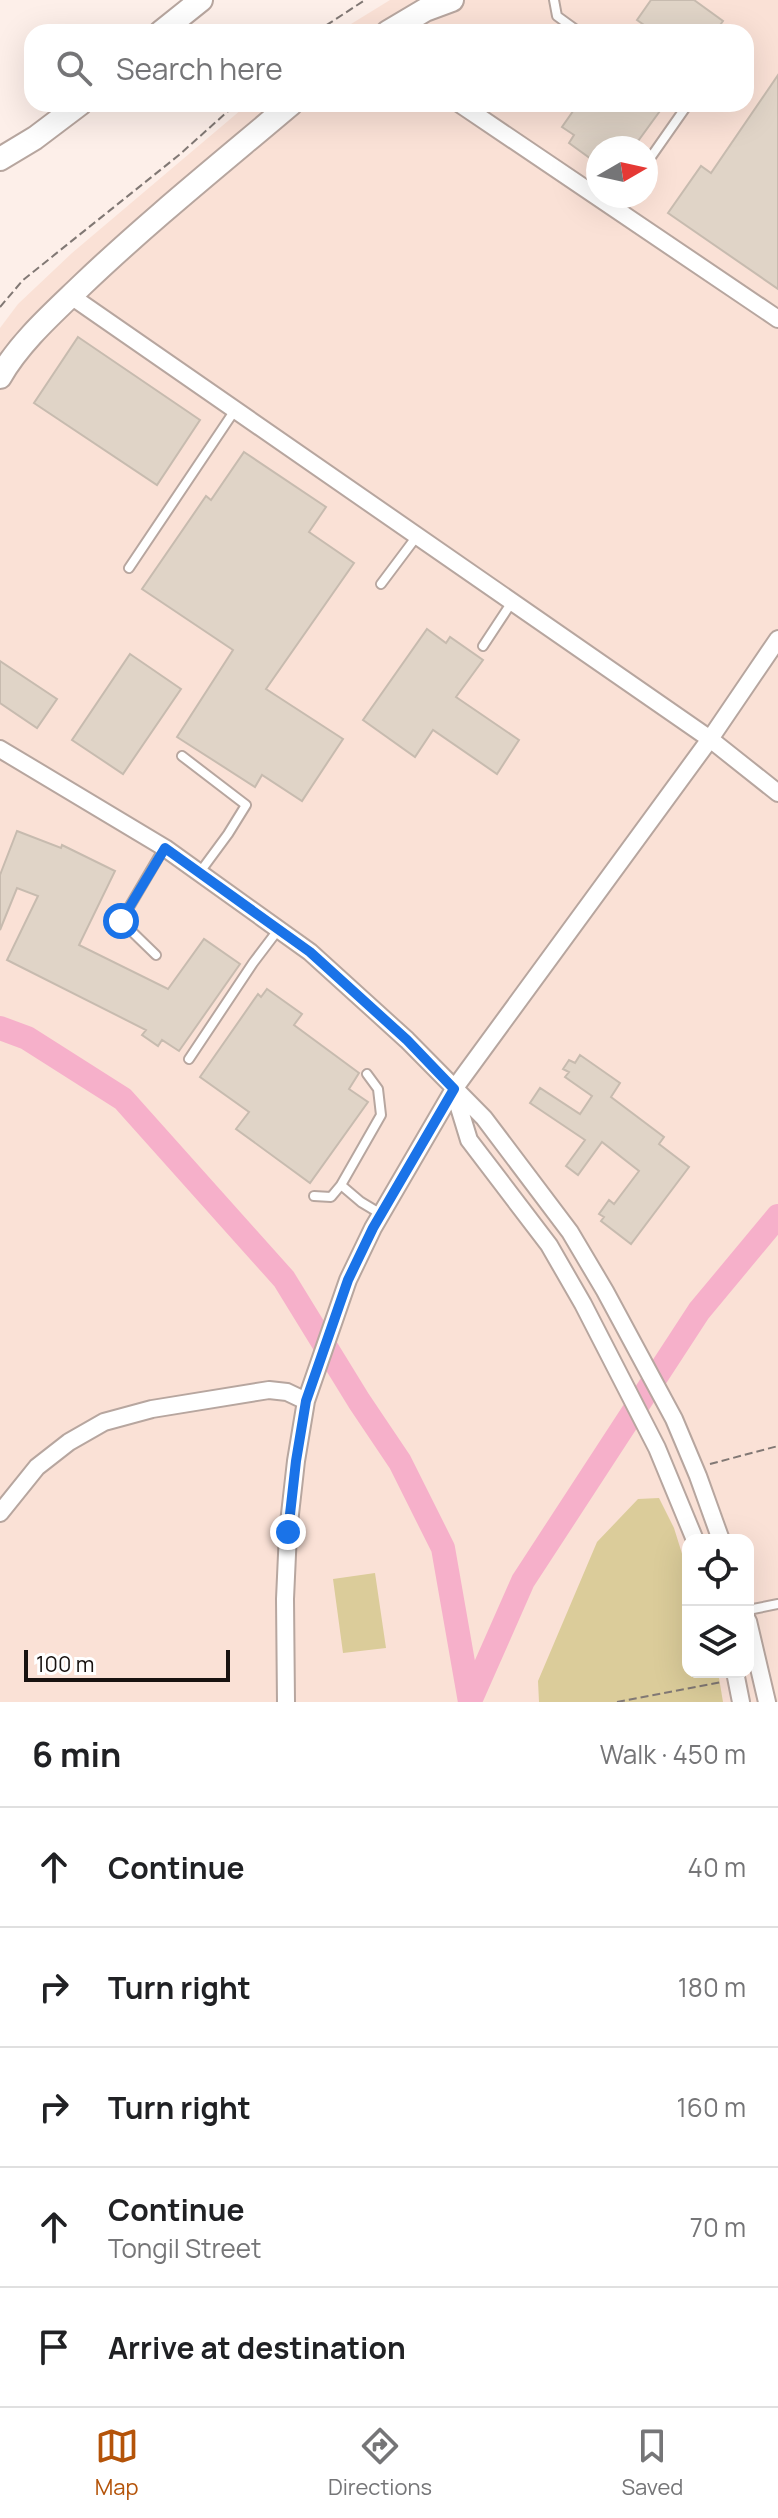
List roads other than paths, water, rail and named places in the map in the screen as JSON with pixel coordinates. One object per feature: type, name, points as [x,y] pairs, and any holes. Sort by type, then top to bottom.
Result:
[{"type":"street","points":[[171,24],[201,0]]},
{"type":"street","points":[[401,24],[425,10],[452,0]]},
{"type":"street","points":[[0,159],[69,112]]},
{"type":"street","points":[[0,377],[38,328],[116,252],[282,112]]},
{"type":"street","points":[[473,112],[586,181]]},
{"type":"street","points":[[628,208],[778,319]]},
{"type":"street","points":[[71,296],[710,739],[778,793]]},
{"type":"street","points":[[286,1702],[285,1599],[296,1461],[311,1383],[348,1280],[381,1214],[454,1089],[710,739],[778,639]]},
{"type":"street","points":[[0,749],[165,848],[310,952],[407,1040],[484,1118],[570,1232],[642,1358],[674,1419],[719,1534]]},
{"type":"street","points":[[454,1089],[469,1140],[549,1245],[628,1390],[657,1448],[693,1534]]},
{"type":"street","points":[[0,1513],[37,1467],[55,1451],[104,1422],[139,1412],[269,1390],[287,1392],[306,1401]]},
{"type":"street","points":[[754,1647],[767,1702]]},
{"type":"street","points":[[737,1678],[741,1702]]},
{"type":"lane","points":[[554,0],[557,16],[568,24]]},
{"type":"lane","points":[[658,147],[682,112]]},
{"type":"lane","points":[[129,568],[235,410]]},
{"type":"lane","points":[[381,584],[417,536]]},
{"type":"lane","points":[[483,646],[512,602]]},
{"type":"lane","points":[[182,756],[246,805],[200,873]]},
{"type":"lane","points":[[156,955],[121,921],[165,848]]},
{"type":"lane","points":[[189,1059],[279,929]]},
{"type":"lane","points":[[314,1196],[331,1197],[341,1185],[381,1115],[378,1089],[367,1074]]},
{"type":"lane","points":[[341,1185],[381,1214]]},
{"type":"lane","points":[[754,1609],[778,1604]]},
{"type":"waterway","points":[[0,1028],[27,1038],[123,1099],[284,1279],[400,1462],[443,1548],[470,1702]]},
{"type":"waterway","points":[[470,1701],[523,1581],[699,1311],[778,1216]]}]
